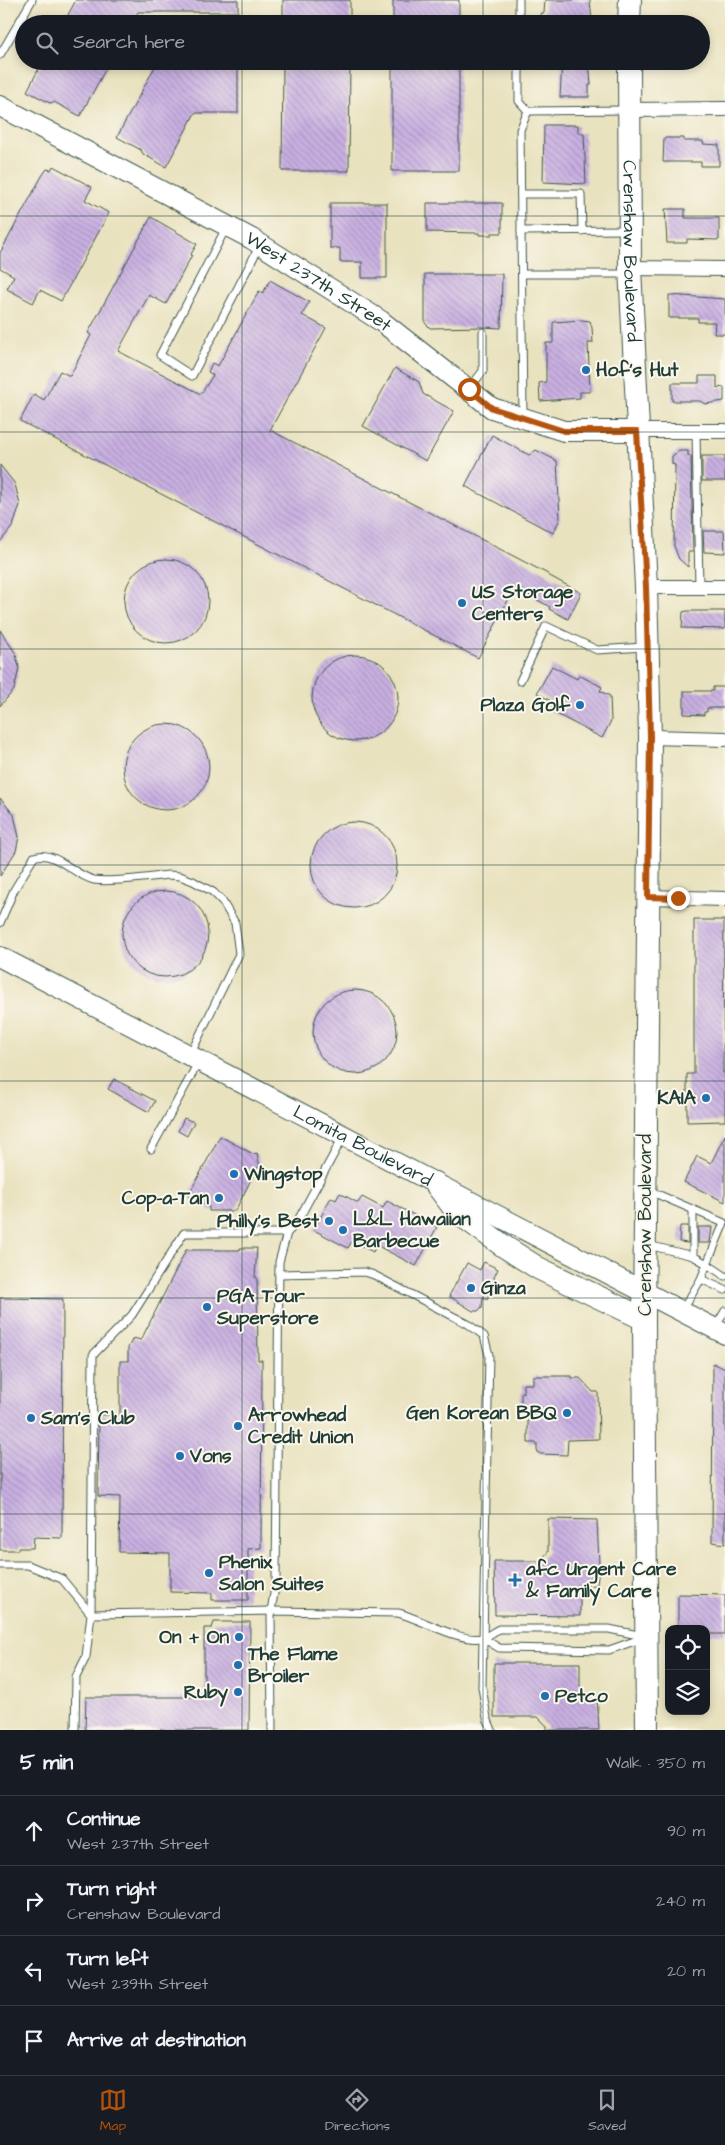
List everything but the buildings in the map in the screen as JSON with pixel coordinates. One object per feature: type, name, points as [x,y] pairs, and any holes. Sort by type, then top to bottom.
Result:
[{"type":"main road","points":[[629,15],[630,0]]},
{"type":"main road","name":"Crenshaw Boulevard","points":[[629,70],[630,271],[646,587],[650,737],[644,1319],[647,1730]]},
{"type":"main road","name":"West 237th Street","points":[[0,106],[260,244],[381,321],[492,408],[564,431],[637,431]]},
{"type":"main road","name":"Lomita Boulevard","points":[[0,957],[720,1331]]},
{"type":"main road","points":[[435,1183],[457,1212],[505,1247],[538,1268],[644,1319]]},
{"type":"street","points":[[629,110],[725,109]]},
{"type":"street","points":[[630,271],[725,269]]},
{"type":"street","points":[[637,431],[725,431]]},
{"type":"street","points":[[646,587],[725,587]]},
{"type":"street","points":[[650,737],[725,739]]},
{"type":"street","points":[[648,897],[725,899]]},
{"type":"lane","points":[[23,15],[32,0]]},
{"type":"lane","points":[[519,0],[519,15]]},
{"type":"lane","points":[[0,55],[15,29]]},
{"type":"lane","points":[[519,70],[519,101],[528,111],[629,110]]},
{"type":"lane","points":[[523,418],[520,130],[528,111]]},
{"type":"lane","points":[[521,194],[581,194],[582,231]]},
{"type":"lane","points":[[227,226],[160,355],[192,376],[260,244]]},
{"type":"lane","points":[[521,231],[630,230]]},
{"type":"lane","points":[[522,274],[630,271]]},
{"type":"lane","points":[[469,389],[484,371],[484,332]]},
{"type":"lane","points":[[696,431],[699,587]]},
{"type":"lane","points":[[520,681],[546,626],[597,650],[647,647]]},
{"type":"lane","points":[[0,923],[14,890],[34,857],[40,854],[51,857],[73,871],[94,880],[169,875],[180,876],[213,892],[222,900],[235,923],[239,954],[194,1058],[151,1149]]},
{"type":"lane","points":[[272,1730],[272,1611],[276,1582],[279,1274],[282,1246],[287,1233],[296,1224],[344,1135]]},
{"type":"lane","points":[[645,1188],[724,1224],[701,1280],[682,1311]]},
{"type":"lane","points":[[693,1211],[693,1256]]},
{"type":"lane","points":[[75,1730],[76,1677],[86,1657],[91,1614],[93,1355],[132,1315],[184,1233],[287,1233]]},
{"type":"lane","points":[[645,1244],[693,1256],[725,1276]]},
{"type":"lane","points":[[279,1274],[365,1272],[468,1324],[484,1336],[489,1355],[482,1687],[487,1718],[492,1730]]},
{"type":"lane","points":[[701,1280],[725,1290]]},
{"type":"lane","points":[[720,1331],[725,1311]]},
{"type":"lane","points":[[0,1564],[28,1565],[62,1579],[91,1614]]},
{"type":"lane","points":[[91,1614],[272,1611],[398,1613],[412,1616],[436,1629],[484,1638],[499,1648],[609,1650],[647,1637]]},
{"type":"lane","points":[[484,1638],[499,1629],[609,1629],[647,1637]]},
{"type":"place","name":"Hof's Hut","points":[[586,370]]},
{"type":"place","name":"US Storage Centers","points":[[462,603]]},
{"type":"place","name":"Plaza Golf","points":[[580,705]]},
{"type":"place","name":"KAIA","points":[[706,1098]]},
{"type":"place","name":"Wingstop","points":[[234,1174]]},
{"type":"place","name":"Cop-a-Tan","points":[[219,1198]]},
{"type":"place","name":"Philly's Best","points":[[329,1221]]},
{"type":"place","name":"L&L Hawaiian Barbecue","points":[[343,1230]]},
{"type":"place","name":"Ginza","points":[[471,1288]]},
{"type":"place","name":"PGA Tour Superstore","points":[[207,1307]]},
{"type":"place","name":"Gen Korean BBQ","points":[[567,1413]]},
{"type":"place","name":"Sam's Club","points":[[31,1418]]},
{"type":"place","name":"Arrowhead Credit Union","points":[[238,1426]]},
{"type":"place","name":"Vons","points":[[180,1456]]},
{"type":"place","name":"Phenix Salon Suites","points":[[209,1573]]},
{"type":"place","name":"afc Urgent Care & Family Care","points":[[515,1580]]},
{"type":"place","name":"On + On","points":[[239,1637]]},
{"type":"place","name":"The Flame Broiler","points":[[238,1665]]},
{"type":"place","name":"Ruby","points":[[238,1692]]},
{"type":"place","name":"Petco","points":[[545,1696]]},
{"type":"route","points":[[469,389],[492,408],[564,431],[637,431],[646,587],[650,737],[648,897],[678,898]]}]
